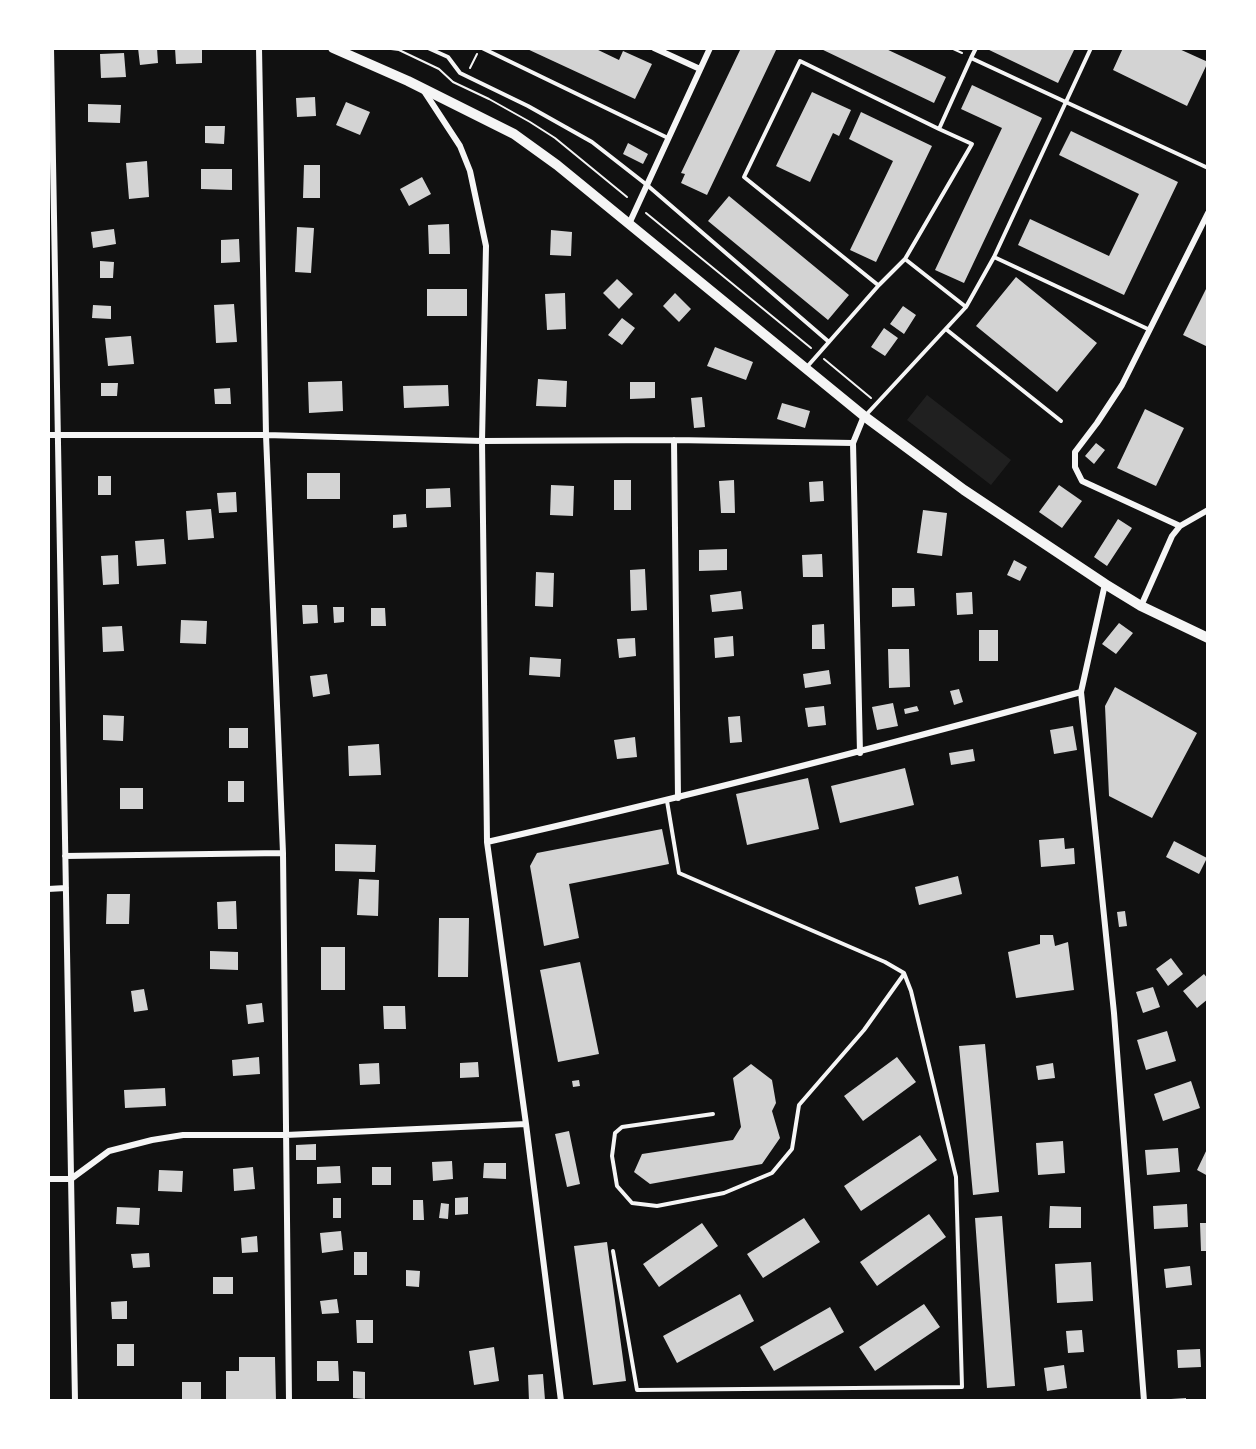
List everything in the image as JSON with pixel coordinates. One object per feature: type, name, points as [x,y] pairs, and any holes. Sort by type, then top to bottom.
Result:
[{"type":"main road","points":[[333,48],[422,88],[514,134],[557,165],[864,416],[964,490],[1104,584],[1141,606],[1208,638]]},
{"type":"street","points":[[51,48],[75,1401]]},
{"type":"street","points":[[259,48],[266,435],[283,853],[289,1401]]},
{"type":"street","points":[[654,48],[700,69]]},
{"type":"street","points":[[629,224],[710,48]]},
{"type":"street","points":[[422,88],[460,146],[470,171],[486,246],[482,441],[487,842],[561,1401]]},
{"type":"street","points":[[1180,526],[1082,481],[1075,467],[1075,452],[1098,423],[1122,385],[1208,213]]},
{"type":"street","points":[[860,753],[853,443],[864,416]]},
{"type":"street","points":[[48,435],[266,435],[482,441],[674,440],[853,443]]},
{"type":"street","points":[[674,440],[678,798]]},
{"type":"street","points":[[1141,606],[1172,536],[1180,526],[1208,510]]},
{"type":"street","points":[[1104,584],[1082,692],[1114,1013],[1144,1401]]},
{"type":"street","points":[[487,842],[667,801],[860,753],[1082,692]]},
{"type":"street","points":[[65,856],[283,853]]},
{"type":"street","points":[[48,889],[66,888]]},
{"type":"street","points":[[48,1179],[71,1179],[109,1151],[183,1135],[286,1135],[526,1125]]},
{"type":"lane","points":[[428,48],[448,57],[460,73],[528,106],[592,142],[647,185],[829,342]]},
{"type":"lane","points":[[482,48],[668,138]]},
{"type":"lane","points":[[939,129],[976,48]]},
{"type":"lane","points":[[864,416],[947,330],[966,307],[994,258],[1091,48]]},
{"type":"lane","points":[[971,58],[1208,168]]},
{"type":"lane","points":[[806,369],[879,285],[905,259],[972,144],[800,61],[744,177],[879,285]]},
{"type":"lane","points":[[994,258],[1150,330]]},
{"type":"lane","points":[[905,259],[966,307]]},
{"type":"lane","points":[[947,330],[1061,421]]},
{"type":"lane","points":[[614,1251],[637,1390],[962,1387],[956,1177],[911,991],[904,974],[885,962],[679,873],[667,801]]},
{"type":"lane","points":[[713,1114],[622,1127],[615,1133],[612,1156],[617,1186],[632,1203],[657,1206],[724,1193],[772,1173],[792,1149],[799,1105],[864,1030],[904,974]]},
{"type":"path","points":[[383,48],[399,50],[439,69],[453,82],[530,122],[555,138],[627,197]]},
{"type":"path","points":[[951,48],[971,58]]},
{"type":"path","points":[[644,211],[878,403]]},
{"type":"shaded area","points":[[927,395],[1011,460],[991,485],[907,420]]},
{"type":"building","points":[[138,48],[157,48],[158,63],[140,65]]},
{"type":"building","points":[[175,48],[202,48],[202,63],[176,64]]},
{"type":"building","points":[[525,48],[594,48],[619,60],[623,51],[652,64],[635,99]]},
{"type":"building","points":[[741,48],[777,48],[707,195],[681,183],[685,174],[681,173]]},
{"type":"building","points":[[819,48],[884,48],[946,77],[934,103]]},
{"type":"building","points":[[985,48],[1075,48],[1058,83]]},
{"type":"building","points":[[1123,48],[1177,48],[1208,62],[1187,106],[1113,70]]},
{"type":"building","points":[[124,53],[126,77],[101,78],[100,54]]},
{"type":"building","points":[[972,85],[1042,118],[964,283],[935,270],[1002,128],[961,109]]},
{"type":"building","points":[[812,92],[851,110],[839,136],[833,133],[810,182],[776,166]]},
{"type":"building","points":[[315,97],[316,116],[297,117],[296,98]]},
{"type":"building","points":[[346,102],[370,112],[360,135],[336,125]]},
{"type":"building","points":[[88,104],[121,105],[120,123],[88,122]]},
{"type":"building","points":[[861,112],[932,146],[876,262],[850,250],[893,161],[849,139]]},
{"type":"building","points":[[205,126],[225,126],[224,144],[205,143]]},
{"type":"building","points":[[1071,131],[1178,182],[1124,295],[1018,245],[1030,219],[1109,256],[1139,194],[1059,155]]},
{"type":"building","points":[[628,143],[648,154],[643,164],[623,154]]},
{"type":"building","points":[[147,161],[149,197],[129,199],[126,163]]},
{"type":"building","points":[[304,165],[320,165],[320,198],[303,198]]},
{"type":"building","points":[[201,169],[232,169],[232,190],[201,189]]},
{"type":"building","points":[[422,177],[431,194],[409,206],[400,189]]},
{"type":"building","points":[[729,196],[849,295],[828,320],[708,221]]},
{"type":"building","points":[[449,224],[450,254],[429,254],[428,225]]},
{"type":"building","points":[[297,227],[314,228],[311,273],[295,272]]},
{"type":"building","points":[[114,229],[116,244],[93,248],[91,232]]},
{"type":"building","points":[[551,230],[572,232],[571,256],[550,255]]},
{"type":"building","points":[[239,239],[240,262],[221,263],[221,240]]},
{"type":"building","points":[[100,261],[114,262],[113,278],[100,278]]},
{"type":"building","points":[[1016,277],[1097,343],[1057,392],[976,326]]},
{"type":"building","points":[[617,279],[633,294],[619,309],[603,293]]},
{"type":"building","points":[[1208,285],[1208,347],[1183,335]]},
{"type":"building","points":[[427,289],[467,289],[467,316],[427,316]]},
{"type":"building","points":[[565,293],[566,329],[547,330],[545,294]]},
{"type":"building","points":[[675,293],[691,309],[679,322],[663,306]]},
{"type":"building","points":[[234,304],[237,342],[216,343],[214,305]]},
{"type":"building","points":[[93,305],[111,306],[111,319],[92,318]]},
{"type":"building","points":[[903,306],[916,315],[904,334],[890,324]]},
{"type":"building","points":[[622,318],[635,328],[622,345],[608,335]]},
{"type":"building","points":[[884,328],[898,338],[885,356],[871,347]]},
{"type":"building","points":[[131,336],[134,364],[108,366],[105,338]]},
{"type":"building","points":[[715,347],[753,362],[746,380],[707,366]]},
{"type":"building","points":[[538,379],[567,381],[566,407],[536,406]]},
{"type":"building","points":[[342,381],[343,411],[309,413],[308,382]]},
{"type":"building","points":[[630,382],[655,382],[655,398],[630,399]]},
{"type":"building","points":[[101,383],[118,383],[117,396],[101,396]]},
{"type":"building","points":[[448,385],[449,406],[404,408],[403,386]]},
{"type":"building","points":[[230,388],[231,404],[215,404],[214,389]]},
{"type":"building","points":[[702,397],[705,427],[694,428],[691,398]]},
{"type":"building","points":[[782,403],[810,411],[805,428],[777,419]]},
{"type":"building","points":[[1145,409],[1184,428],[1156,486],[1117,468]]},
{"type":"building","points":[[1096,443],[1105,450],[1094,464],[1085,456]]},
{"type":"building","points":[[307,473],[340,473],[340,499],[307,499]]},
{"type":"building","points":[[98,476],[111,476],[111,495],[98,495]]},
{"type":"building","points":[[614,480],[631,480],[631,510],[614,510]]},
{"type":"building","points":[[734,480],[735,513],[721,513],[719,481]]},
{"type":"building","points":[[823,481],[824,501],[810,502],[809,482]]},
{"type":"building","points":[[551,485],[574,486],[573,516],[550,515]]},
{"type":"building","points":[[1059,485],[1082,501],[1062,528],[1039,512]]},
{"type":"building","points":[[450,488],[451,507],[426,508],[426,489]]},
{"type":"building","points":[[236,492],[237,512],[219,513],[217,493]]},
{"type":"building","points":[[211,509],[214,538],[188,540],[186,511]]},
{"type":"building","points":[[923,510],[947,513],[942,556],[917,553]]},
{"type":"building","points":[[406,514],[407,527],[393,528],[393,515]]},
{"type":"building","points":[[1118,519],[1132,528],[1107,566],[1094,557]]},
{"type":"building","points":[[164,539],[166,564],[137,566],[135,541]]},
{"type":"building","points":[[727,549],[727,570],[699,571],[699,550]]},
{"type":"building","points":[[822,554],[823,577],[803,577],[802,555]]},
{"type":"building","points":[[118,555],[119,584],[103,585],[101,556]]},
{"type":"building","points":[[1014,560],[1027,567],[1020,581],[1007,575]]},
{"type":"building","points":[[645,569],[647,610],[631,611],[630,570]]},
{"type":"building","points":[[536,572],[554,573],[553,607],[535,606]]},
{"type":"building","points":[[892,588],[914,588],[915,606],[892,607]]},
{"type":"building","points":[[741,591],[743,609],[712,612],[710,595]]},
{"type":"building","points":[[972,592],[973,614],[957,615],[956,593]]},
{"type":"building","points":[[302,605],[317,605],[318,623],[303,624]]},
{"type":"building","points":[[333,607],[344,607],[344,622],[334,623]]},
{"type":"building","points":[[371,608],[385,608],[386,626],[371,626]]},
{"type":"building","points":[[181,620],[207,621],[206,644],[180,643]]},
{"type":"building","points":[[1119,623],[1133,633],[1116,654],[1102,644]]},
{"type":"building","points":[[824,624],[825,649],[812,649],[812,625]]},
{"type":"building","points":[[122,626],[124,651],[103,652],[102,627]]},
{"type":"building","points":[[979,630],[998,630],[998,661],[979,661]]},
{"type":"building","points":[[733,636],[734,656],[715,658],[714,638]]},
{"type":"building","points":[[635,638],[636,656],[619,658],[617,639]]},
{"type":"building","points":[[888,649],[909,649],[910,687],[889,688]]},
{"type":"building","points":[[530,657],[561,659],[560,677],[529,675]]},
{"type":"building","points":[[829,670],[831,684],[805,688],[803,674]]},
{"type":"building","points":[[327,674],[330,694],[313,697],[310,676]]},
{"type":"building","points":[[1115,687],[1197,733],[1152,818],[1109,796],[1105,706]]},
{"type":"building","points":[[959,689],[963,702],[954,705],[950,691]]},
{"type":"building","points":[[893,703],[898,726],[877,730],[872,707]]},
{"type":"building","points":[[824,706],[826,725],[808,727],[805,708]]},
{"type":"building","points":[[917,706],[919,711],[905,714],[904,709]]},
{"type":"building","points":[[103,715],[124,716],[123,741],[103,740]]},
{"type":"building","points":[[740,716],[742,742],[730,743],[728,717]]},
{"type":"building","points":[[1073,726],[1077,750],[1054,754],[1050,730]]},
{"type":"building","points":[[229,728],[248,728],[248,748],[229,748]]},
{"type":"building","points":[[635,737],[637,757],[617,759],[614,740]]},
{"type":"building","points":[[379,744],[381,775],[349,776],[348,746]]},
{"type":"building","points":[[973,749],[975,761],[951,765],[949,753]]},
{"type":"building","points":[[905,768],[914,805],[840,823],[831,786]]},
{"type":"building","points":[[808,778],[819,829],[747,845],[736,794]]},
{"type":"building","points":[[228,781],[244,781],[244,802],[228,802]]},
{"type":"building","points":[[120,788],[143,788],[143,809],[120,809]]},
{"type":"building","points":[[662,829],[669,864],[569,884],[579,938],[544,946],[530,866],[537,853]]},
{"type":"building","points":[[1064,838],[1065,849],[1074,848],[1075,864],[1041,867],[1039,840]]},
{"type":"building","points":[[1174,841],[1207,858],[1199,874],[1166,857]]},
{"type":"building","points":[[335,844],[376,845],[375,872],[335,871]]},
{"type":"building","points":[[958,876],[962,894],[919,905],[915,887]]},
{"type":"building","points":[[359,879],[379,880],[378,916],[357,915]]},
{"type":"building","points":[[107,894],[130,894],[129,924],[106,924]]},
{"type":"building","points":[[236,901],[237,929],[218,929],[217,902]]},
{"type":"building","points":[[1125,911],[1127,926],[1119,927],[1117,912]]},
{"type":"building","points":[[439,918],[469,918],[468,977],[438,977]]},
{"type":"building","points":[[1040,935],[1053,935],[1055,946],[1068,942],[1074,990],[1016,998],[1008,952],[1040,944]]},
{"type":"building","points":[[321,947],[345,947],[345,990],[321,990]]},
{"type":"building","points":[[210,951],[238,952],[238,970],[210,969]]},
{"type":"building","points":[[1171,958],[1183,974],[1168,986],[1156,969]]},
{"type":"building","points":[[580,962],[599,1054],[558,1062],[540,970]]},
{"type":"building","points":[[1204,974],[1208,979],[1208,999],[1197,1008],[1183,991]]},
{"type":"building","points":[[1153,987],[1160,1007],[1143,1013],[1136,992]]},
{"type":"building","points":[[144,989],[148,1010],[134,1012],[131,991]]},
{"type":"building","points":[[262,1003],[264,1022],[248,1024],[246,1005]]},
{"type":"building","points":[[383,1006],[405,1006],[406,1029],[384,1029]]},
{"type":"building","points":[[1167,1031],[1176,1061],[1146,1070],[1137,1040]]},
{"type":"building","points":[[985,1044],[999,1192],[973,1195],[959,1046]]},
{"type":"building","points":[[259,1057],[260,1074],[233,1076],[232,1060]]},
{"type":"building","points":[[897,1057],[916,1082],[863,1121],[844,1096]]},
{"type":"building","points":[[478,1062],[479,1077],[460,1078],[460,1063]]},
{"type":"building","points":[[379,1063],[380,1084],[360,1085],[359,1064]]},
{"type":"building","points":[[1053,1063],[1055,1078],[1038,1080],[1036,1066]]},
{"type":"building","points":[[751,1064],[772,1080],[776,1103],[772,1111],[780,1138],[762,1164],[650,1184],[634,1172],[642,1154],[733,1140],[741,1127],[733,1078]]},
{"type":"building","points":[[579,1080],[580,1086],[573,1087],[572,1081]]},
{"type":"building","points":[[1191,1081],[1200,1108],[1163,1121],[1154,1094]]},
{"type":"building","points":[[165,1088],[166,1106],[125,1108],[124,1090]]},
{"type":"building","points":[[569,1131],[580,1184],[567,1187],[555,1134]]},
{"type":"building","points":[[920,1135],[937,1160],[861,1211],[844,1186]]},
{"type":"building","points":[[1063,1141],[1065,1173],[1038,1175],[1036,1143]]},
{"type":"building","points":[[316,1144],[316,1160],[296,1160],[296,1145]]},
{"type":"building","points":[[1208,1147],[1208,1176],[1197,1170]]},
{"type":"building","points":[[1178,1148],[1180,1172],[1147,1175],[1145,1150]]},
{"type":"building","points":[[452,1161],[453,1179],[433,1181],[432,1162]]},
{"type":"building","points":[[484,1163],[506,1163],[506,1179],[483,1178]]},
{"type":"building","points":[[340,1166],[341,1183],[317,1184],[317,1167]]},
{"type":"building","points":[[253,1167],[255,1189],[234,1191],[233,1169]]},
{"type":"building","points":[[372,1167],[391,1167],[391,1185],[372,1185]]},
{"type":"building","points":[[159,1170],[183,1171],[182,1192],[158,1191]]},
{"type":"building","points":[[468,1197],[468,1214],[455,1215],[455,1198]]},
{"type":"building","points":[[333,1198],[341,1198],[341,1218],[333,1218]]},
{"type":"building","points":[[413,1200],[423,1200],[424,1220],[413,1220]]},
{"type":"building","points":[[441,1203],[449,1204],[448,1219],[439,1218]]},
{"type":"building","points":[[1187,1204],[1188,1227],[1154,1229],[1153,1206]]},
{"type":"building","points":[[1050,1206],[1081,1207],[1081,1228],[1049,1228]]},
{"type":"building","points":[[117,1207],[140,1208],[139,1225],[116,1224]]},
{"type":"building","points":[[929,1214],[946,1237],[877,1286],[860,1262]]},
{"type":"building","points":[[1002,1216],[1015,1386],[987,1388],[975,1218]]},
{"type":"building","points":[[804,1218],[820,1242],[763,1278],[747,1254]]},
{"type":"building","points":[[702,1223],[718,1246],[659,1287],[643,1264]]},
{"type":"building","points":[[1200,1223],[1208,1223],[1208,1251],[1201,1251]]},
{"type":"building","points":[[341,1231],[343,1250],[322,1253],[320,1233]]},
{"type":"building","points":[[257,1236],[258,1252],[242,1253],[241,1238]]},
{"type":"building","points":[[607,1242],[626,1381],[593,1385],[574,1246]]},
{"type":"building","points":[[354,1252],[367,1252],[367,1275],[354,1275]]},
{"type":"building","points":[[149,1253],[150,1267],[133,1268],[131,1254]]},
{"type":"building","points":[[1091,1262],[1093,1301],[1057,1303],[1055,1264]]},
{"type":"building","points":[[1190,1266],[1192,1285],[1166,1288],[1164,1269]]},
{"type":"building","points":[[406,1270],[420,1271],[419,1287],[406,1286]]},
{"type":"building","points":[[213,1277],[233,1277],[233,1294],[213,1294]]},
{"type":"building","points":[[740,1294],[754,1321],[677,1363],[663,1336]]},
{"type":"building","points":[[337,1299],[339,1313],[322,1314],[320,1301]]},
{"type":"building","points":[[127,1301],[127,1319],[112,1319],[111,1302]]},
{"type":"building","points":[[924,1304],[940,1327],[875,1371],[859,1347]]},
{"type":"building","points":[[830,1307],[844,1332],[774,1371],[760,1347]]},
{"type":"building","points":[[356,1320],[373,1320],[373,1343],[357,1343]]},
{"type":"building","points":[[1082,1330],[1084,1352],[1068,1353],[1066,1331]]},
{"type":"building","points":[[117,1344],[134,1344],[134,1366],[117,1366]]},
{"type":"building","points":[[494,1347],[499,1381],[474,1385],[469,1351]]},
{"type":"building","points":[[1200,1349],[1201,1367],[1178,1368],[1177,1350]]},
{"type":"building","points":[[239,1357],[275,1357],[276,1401],[226,1401],[226,1371],[239,1371]]},
{"type":"building","points":[[317,1361],[338,1361],[339,1381],[317,1381]]},
{"type":"building","points":[[1064,1365],[1067,1388],[1047,1391],[1044,1368]]},
{"type":"building","points":[[353,1371],[365,1372],[365,1399],[353,1398]]},
{"type":"building","points":[[543,1374],[545,1400],[529,1401],[528,1375]]},
{"type":"building","points":[[182,1382],[201,1382],[201,1401],[182,1401]]},
{"type":"building","points":[[1186,1398],[1186,1401],[1171,1401],[1171,1399]]}]
